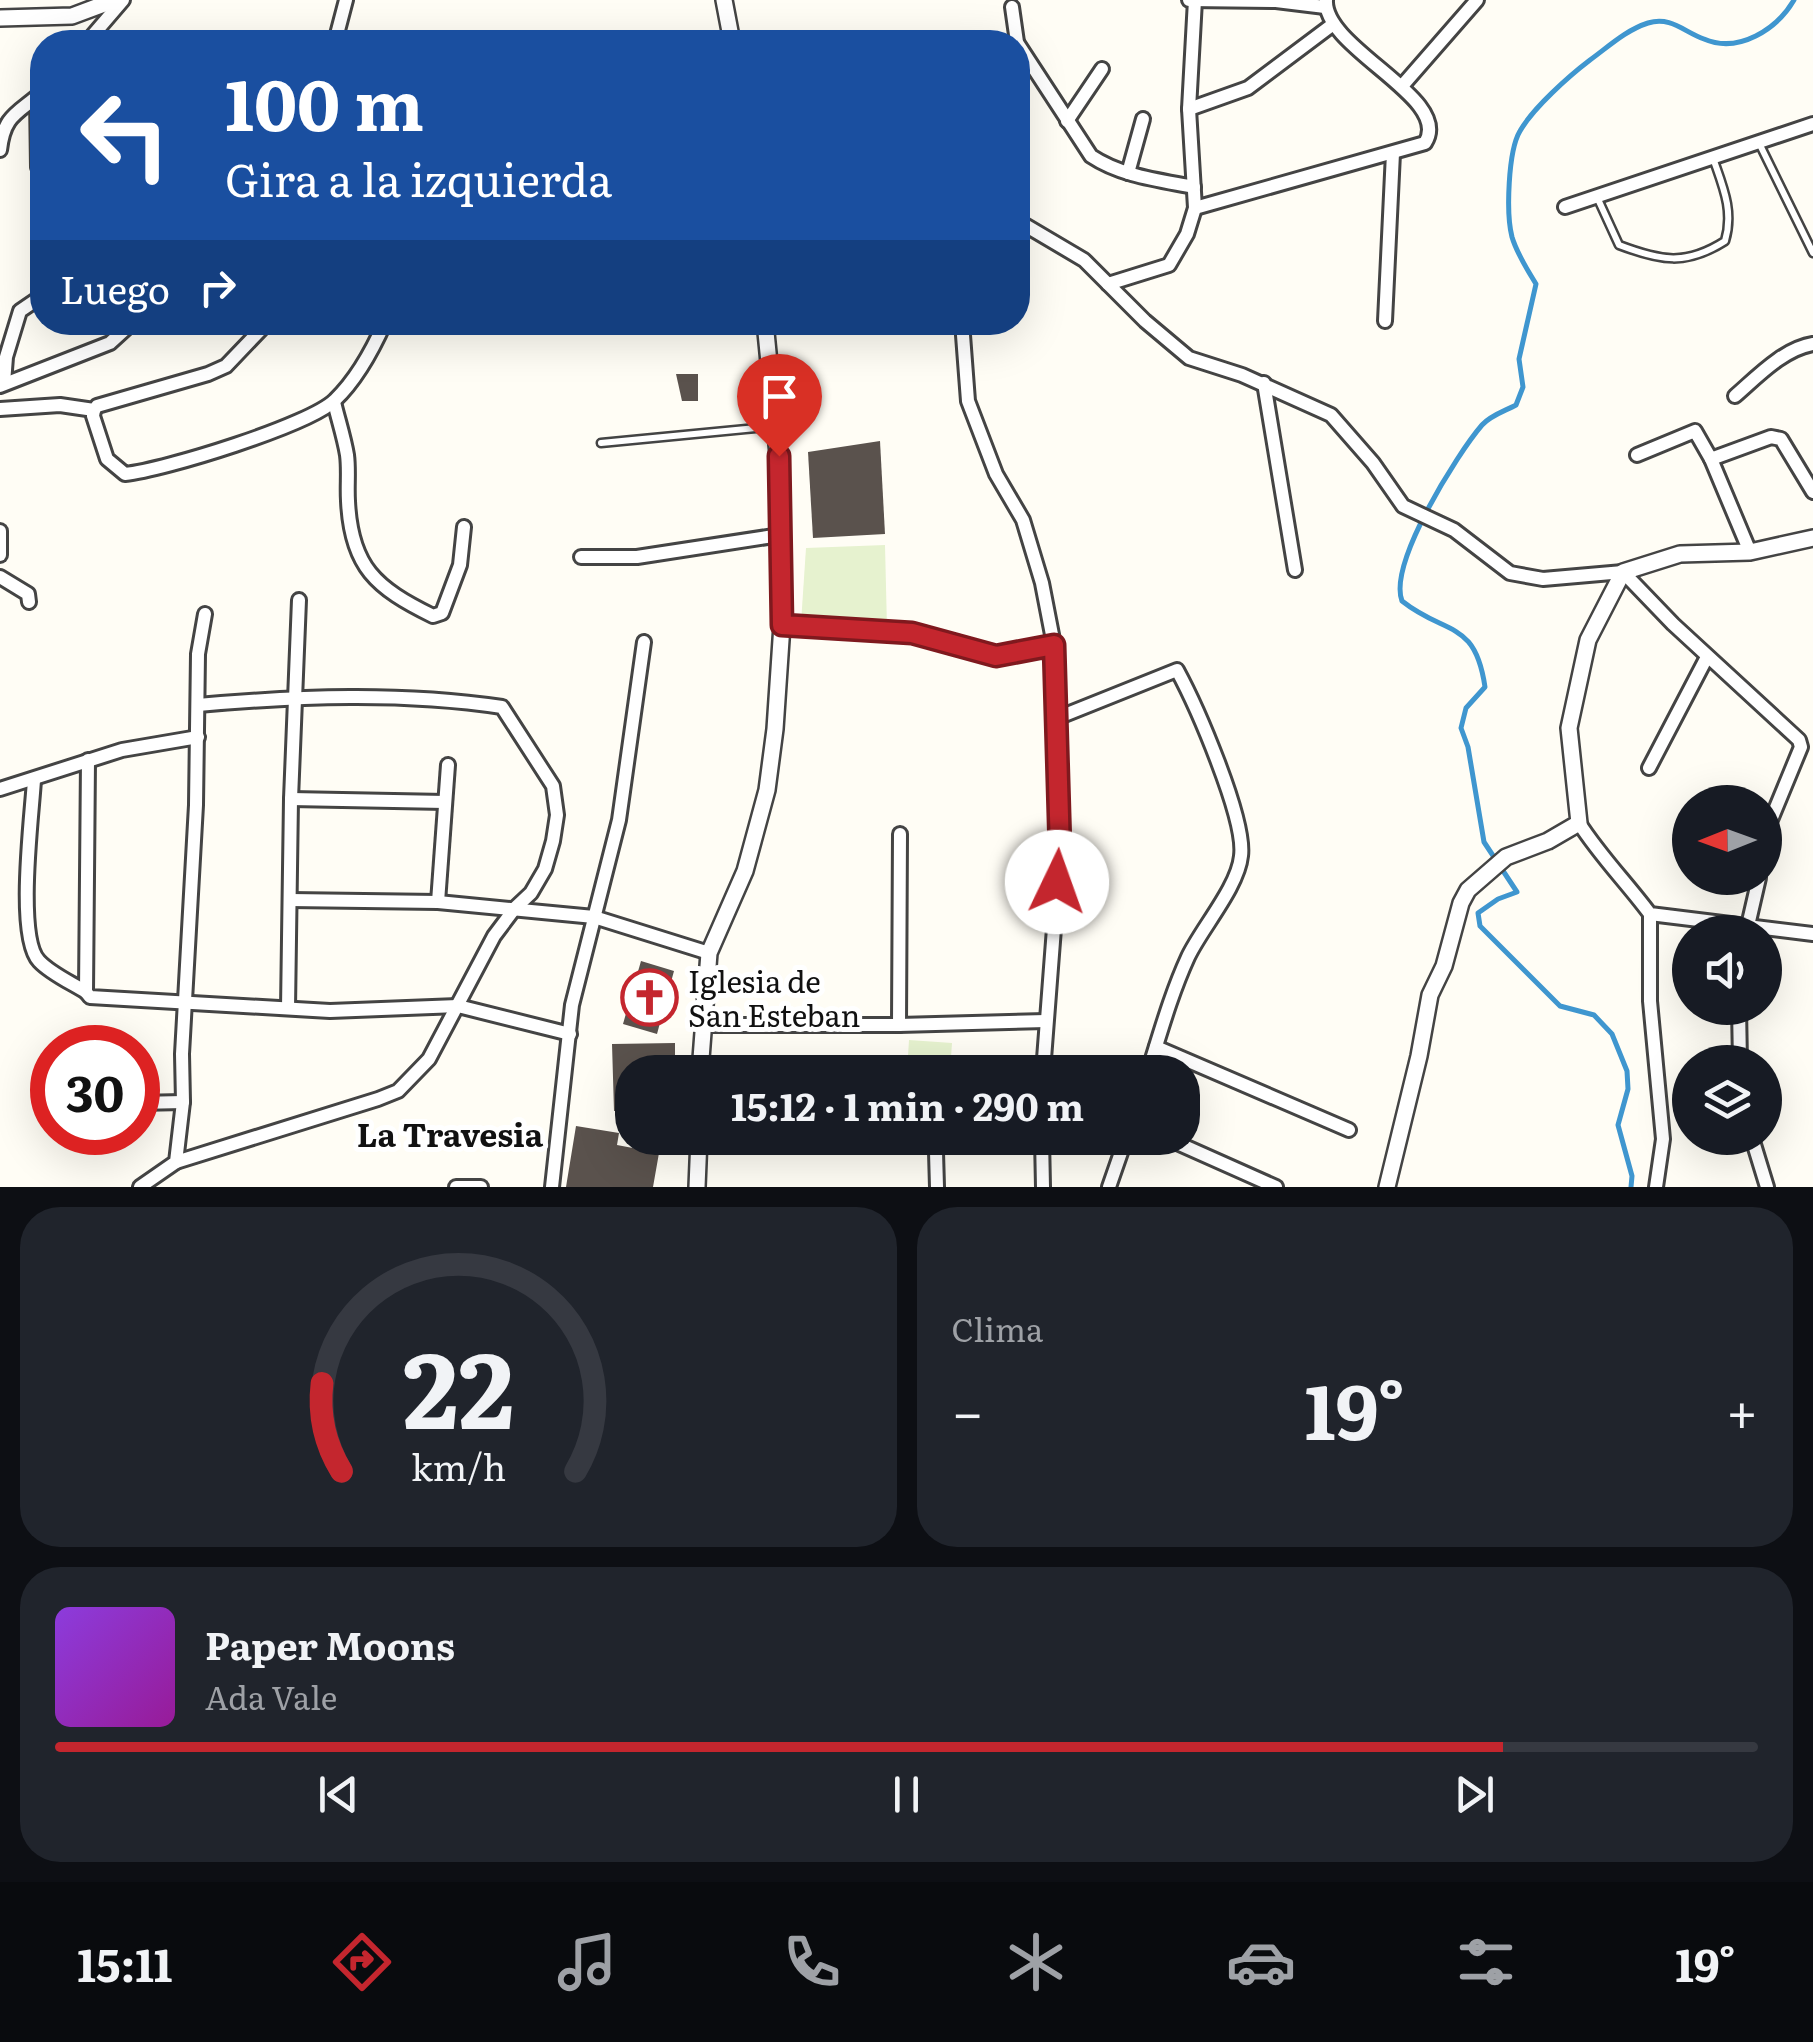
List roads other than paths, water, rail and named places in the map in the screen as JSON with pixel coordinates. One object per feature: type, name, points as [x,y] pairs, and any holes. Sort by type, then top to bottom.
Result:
[{"type":"street","points":[[0,18],[72,16],[115,0]]},
{"type":"street","points":[[97,30],[123,0]]},
{"type":"street","points":[[337,30],[346,0]]},
{"type":"street","points":[[724,0],[730,30]]},
{"type":"street","points":[[1108,284],[1169,266],[1187,234],[1195,208],[1190,109],[1193,0],[1326,4],[1332,25],[1402,86],[1430,124],[1431,134],[1425,143],[1195,208]]},
{"type":"street","points":[[1402,86],[1477,0]]},
{"type":"street","points":[[1012,7],[1015,30]]},
{"type":"street","points":[[1190,109],[1248,88],[1332,25]]},
{"type":"street","points":[[1030,63],[1091,156],[1128,173],[1194,186]]},
{"type":"street","points":[[1067,120],[1102,69]]},
{"type":"street","points":[[0,150],[5,124],[30,101]]},
{"type":"street","points":[[1128,173],[1143,119]]},
{"type":"street","points":[[1565,207],[1813,124]]},
{"type":"street","points":[[1384,321],[1394,153]]},
{"type":"street","points":[[1030,228],[1084,260],[1189,358],[1264,384],[1330,415],[1373,463],[1403,506],[1454,530],[1510,573],[1543,579],[1623,572],[1680,554],[1750,552],[1813,538]]},
{"type":"street","points":[[30,304],[20,311],[2,384],[110,343],[119,335]]},
{"type":"street","points":[[256,335],[226,366],[97,406],[93,416],[108,459],[126,474],[186,460],[281,428],[334,402],[373,350],[379,335]]},
{"type":"street","points":[[701,1055],[709,953],[745,871],[767,790],[782,625],[777,426],[766,335]]},
{"type":"street","points":[[963,335],[968,402],[996,474],[1023,520],[1042,583],[1054,645],[1060,850],[1044,1055]]},
{"type":"street","points":[[1735,396],[1768,368],[1802,346],[1813,344]]},
{"type":"street","points":[[1264,384],[1294,570]]},
{"type":"street","points":[[334,402],[348,456],[349,524],[355,550],[368,573],[382,587],[434,616],[442,612],[460,565],[464,526]]},
{"type":"street","points":[[0,410],[60,405],[94,410]]},
{"type":"street","points":[[1637,455],[1695,431],[1750,552]]},
{"type":"street","points":[[1710,459],[1771,437],[1781,439],[1813,492]]},
{"type":"street","points":[[0,531],[0,556]]},
{"type":"street","points":[[581,557],[637,557],[780,535]]},
{"type":"street","points":[[1623,572],[1799,740],[1800,747],[1782,791]]},
{"type":"street","points":[[1623,572],[1588,640],[1569,728],[1579,824],[1599,855],[1623,878],[1650,914],[1650,1001],[1663,1139],[1656,1187]]},
{"type":"street","points":[[0,577],[28,594],[29,602]]},
{"type":"street","points":[[288,1008],[294,696],[300,600]]},
{"type":"street","points":[[176,1162],[183,1102],[198,737],[198,644],[205,614]]},
{"type":"street","points":[[782,625],[912,633],[996,656],[1054,645]]},
{"type":"street","points":[[552,1187],[578,976],[619,820],[644,642]]},
{"type":"street","points":[[1649,768],[1708,657]]},
{"type":"street","points":[[1057,718],[1176,670],[1198,707],[1238,824],[1242,857],[1219,908],[1190,953],[1153,1055]]},
{"type":"street","points":[[140,1187],[176,1162],[358,1107],[398,1090],[429,1060],[494,936],[531,893],[545,869],[557,815],[554,786],[502,707],[458,700],[294,696],[198,705]]},
{"type":"street","points":[[0,789],[88,760],[198,737]]},
{"type":"street","points":[[86,992],[88,760]]},
{"type":"street","points":[[438,902],[448,765]]},
{"type":"street","points":[[34,780],[27,872],[32,948],[39,961],[90,997],[330,1012],[458,1006],[570,1034]]},
{"type":"street","points":[[291,800],[445,802]]},
{"type":"street","points":[[1387,1187],[1430,995],[1444,966],[1460,903],[1489,869],[1579,824]]},
{"type":"street","points":[[900,834],[900,1026]]},
{"type":"street","points":[[290,900],[438,902],[594,917],[709,953]]},
{"type":"street","points":[[1650,914],[1672,917]]},
{"type":"street","points":[[1782,932],[1813,934]]},
{"type":"street","points":[[702,1025],[900,1026],[1046,1021]]},
{"type":"street","points":[[1156,1047],[1348,1130]]},
{"type":"street","points":[[160,1102],[183,1102]]},
{"type":"street","points":[[1200,1153],[1276,1187]]},
{"type":"street","points":[[697,1187],[698,1155]]},
{"type":"street","points":[[936,1155],[937,1187]]},
{"type":"street","points":[[1042,1155],[1043,1187]]},
{"type":"street","points":[[1109,1187],[1120,1155]]},
{"type":"street","points":[[1757,1155],[1767,1187]]},
{"type":"street","points":[[456,1187],[481,1187]]},
{"type":"lane","points":[[1758,142],[1813,254]]},
{"type":"lane","points":[[1597,196],[1619,245],[1646,255],[1701,257],[1725,241],[1730,224],[1728,203],[1712,156]]},
{"type":"lane","points":[[602,443],[777,426]]},
{"type":"waterway","points":[[1631,1187],[1632,1176],[1618,1125],[1628,1089],[1627,1071],[1612,1034],[1594,1015],[1560,1006],[1480,926],[1478,913],[1517,892],[1484,842],[1468,747],[1461,728],[1466,708],[1485,687],[1480,665],[1466,639],[1402,601],[1400,584],[1427,510],[1457,460],[1486,422],[1516,405],[1523,387],[1519,359],[1536,284],[1512,237],[1509,199],[1513,153],[1526,122],[1572,75],[1640,26],[1664,22],[1717,43],[1743,41],[1767,29],[1794,0]]},
{"type":"place","name":"Iglesia de San Esteban","points":[[649,997]]},
{"type":"district","name":"La Travesia","points":[[450,1133]]}]
